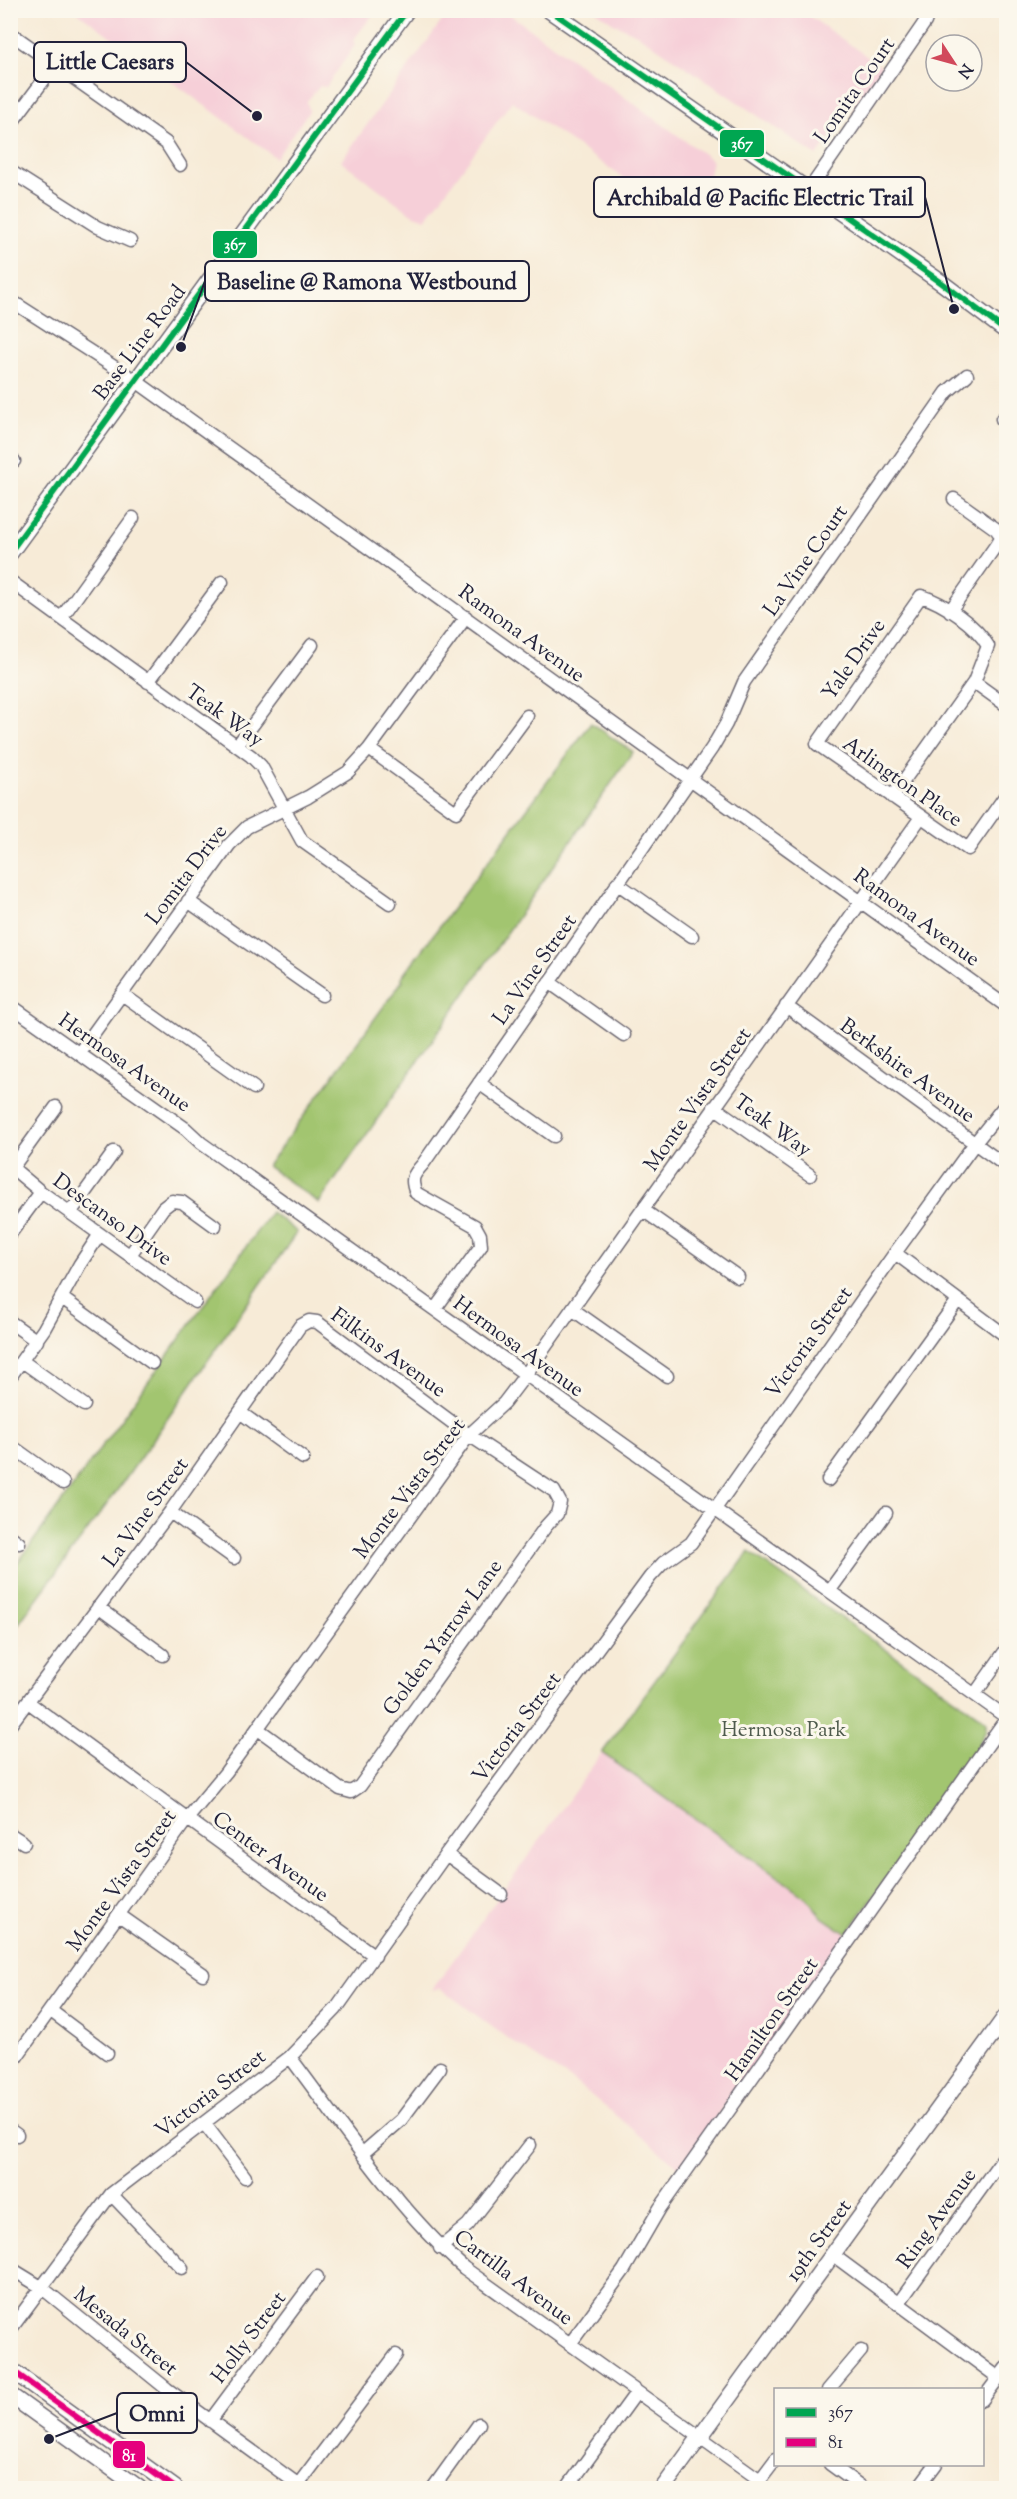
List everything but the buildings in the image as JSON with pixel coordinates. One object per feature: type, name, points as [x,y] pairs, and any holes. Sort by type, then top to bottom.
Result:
[{"type":"main road","name":"Base Line Road","points":[[10,553],[407,10]]},
{"type":"main road","points":[[549,10],[809,190],[1006,331]]},
{"type":"main road","name":"19th Street","points":[[663,2488],[832,2255],[1002,2032],[1006,2016]]},
{"type":"main road","points":[[10,2369],[175,2488]]},
{"type":"main road","points":[[10,2395],[139,2488]]},
{"type":"street","name":"Lomita Court","points":[[809,190],[925,22],[929,10]]},
{"type":"street","points":[[10,33],[166,143],[180,165]]},
{"type":"street","points":[[10,125],[55,65]]},
{"type":"street","points":[[10,171],[98,227],[130,241]]},
{"type":"street","name":"Ramona Avenue","points":[[10,300],[136,381],[1006,1006]]},
{"type":"street","name":"La Vine Court","points":[[690,778],[726,724],[744,682],[947,392],[967,375]]},
{"type":"street","points":[[892,797],[974,682],[988,646],[983,637],[950,611],[1005,537],[954,499]]},
{"type":"street","points":[[62,617],[133,518]]},
{"type":"street","name":"Teak Way","points":[[10,581],[62,617],[261,766],[302,841],[390,903]]},
{"type":"street","points":[[148,682],[222,582]]},
{"type":"street","name":"Yale Drive","points":[[817,744],[921,596],[936,601],[950,611]]},
{"type":"street","name":"Lomita Drive","points":[[80,1052],[229,845],[247,827],[328,786],[348,772],[369,750],[466,617]]},
{"type":"street","points":[[237,746],[312,645]]},
{"type":"street","points":[[974,682],[1006,705]]},
{"type":"street","points":[[369,750],[456,812],[527,716]]},
{"type":"street","name":"Arlington Place","points":[[817,744],[968,849],[1006,795]]},
{"type":"street","name":"La Vine Street","points":[[435,1309],[481,1246],[480,1235],[475,1226],[416,1193],[411,1182],[412,1175],[423,1164],[690,778]]},
{"type":"street","name":"Monte Vista Street","points":[[10,2066],[187,1819],[258,1729],[469,1435],[504,1403],[526,1374],[921,817]]},
{"type":"street","points":[[617,883],[692,936]]},
{"type":"street","points":[[188,901],[322,994]]},
{"type":"street","points":[[549,982],[624,1035]]},
{"type":"street","points":[[122,994],[254,1088]]},
{"type":"street","name":"Hermosa Avenue","points":[[10,1005],[80,1052],[186,1129],[201,1143],[830,1590],[1006,1718]]},
{"type":"street","name":"Berkshire Avenue","points":[[786,1006],[1006,1166]]},
{"type":"street","points":[[479,1083],[554,1136]]},
{"type":"street","name":"Victoria Street","points":[[10,2330],[111,2194],[290,2056],[336,2009],[446,1854],[650,1577],[663,1563],[691,1543],[716,1510],[750,1457],[895,1253],[1006,1104]]},
{"type":"street","points":[[11,1167],[56,1107]]},
{"type":"street","name":"Teak Way","points":[[714,1107],[810,1175]]},
{"type":"street","points":[[70,1213],[114,1152]]},
{"type":"street","name":"Descanso Drive","points":[[11,1167],[41,1192],[195,1302]]},
{"type":"street","points":[[10,1234],[41,1192]]},
{"type":"street","points":[[130,1255],[164,1208],[172,1201],[182,1202],[215,1226]]},
{"type":"street","points":[[643,1210],[738,1276]]},
{"type":"street","points":[[10,1377],[37,1341],[100,1234]]},
{"type":"street","points":[[895,1253],[1006,1336]]},
{"type":"street","points":[[62,1298],[152,1363]]},
{"type":"street","points":[[828,1480],[958,1300]]},
{"type":"street","points":[[572,1309],[667,1376]]},
{"type":"street","name":"La Vine Street","points":[[10,1725],[170,1512],[300,1326],[309,1321]]},
{"type":"street","name":"Filkins Avenue","points":[[309,1321],[317,1322],[469,1435],[554,1491],[560,1502]]},
{"type":"street","points":[[10,1322],[37,1341]]},
{"type":"street","points":[[22,1361],[84,1406]]},
{"type":"street","points":[[241,1413],[303,1458]]},
{"type":"street","points":[[10,1445],[63,1483]]},
{"type":"street","name":"Golden Yarrow Lane","points":[[258,1729],[340,1789],[351,1792],[360,1786],[546,1526],[557,1514],[560,1502]]},
{"type":"street","points":[[170,1512],[234,1558]]},
{"type":"street","points":[[830,1590],[886,1513]]},
{"type":"street","points":[[98,1607],[163,1655]]},
{"type":"street","points":[[975,1694],[1006,1650]]},
{"type":"street","name":"Center Avenue","points":[[28,1702],[375,1956]]},
{"type":"street","name":"Hamilton Street","points":[[570,2344],[624,2270],[660,2208],[1006,1718]]},
{"type":"street","points":[[10,1834],[24,1844]]},
{"type":"street","points":[[446,1854],[501,1894]]},
{"type":"street","points":[[119,1916],[203,1974]]},
{"type":"street","points":[[51,2011],[107,2053]]},
{"type":"street","name":"Cartilla Avenue","points":[[290,2056],[363,2153],[440,2248],[464,2268],[700,2438],[757,2484]]},
{"type":"street","points":[[363,2153],[400,2120],[440,2068]]},
{"type":"street","points":[[204,2123],[244,2177]]},
{"type":"street","points":[[440,2248],[468,2225],[530,2145]]},
{"type":"street","name":"Ring Avenue","points":[[898,2304],[1006,2154]]},
{"type":"street","points":[[111,2194],[182,2268]]},
{"type":"street","points":[[832,2255],[898,2304],[1003,2373],[984,2397]]},
{"type":"street","name":"Mesada Street","points":[[10,2268],[41,2287],[210,2421],[300,2487]]},
{"type":"street","name":"Holly Street","points":[[210,2421],[317,2277]]},
{"type":"street","points":[[830,2388],[861,2351]]},
{"type":"street","points":[[300,2487],[396,2355]]},
{"type":"street","points":[[567,2488],[636,2392]]},
{"type":"street","points":[[433,2488],[480,2424]]},
{"type":"street","points":[[757,2484],[774,2462]]},
{"type":"street","points":[[833,2466],[863,2488]]},
{"type":"street","points":[[918,2488],[934,2466]]},
{"type":"shaded area","points":[[443,10],[505,11],[712,160],[709,175],[677,215],[512,101],[426,219],[412,214],[341,161],[444,18]]},
{"type":"shaded area","points":[[76,11],[376,11],[353,40],[355,45],[326,87],[320,86],[307,101],[309,111],[276,158]]},
{"type":"shaded area","points":[[596,11],[802,11],[882,67],[817,156],[637,34],[615,24]]},
{"type":"shaded area","points":[[602,1753],[806,1897],[822,1917],[847,1934],[680,2168],[576,2083],[507,2038],[440,1988],[432,1990]]},
{"type":"green space","points":[[591,723],[633,752],[319,1203],[267,1166],[403,980],[401,978]]},
{"type":"green space","points":[[271,1212],[297,1232],[127,1477],[11,1634],[11,1572]]},
{"type":"green space","name":"Hermosa Park","points":[[749,1552],[986,1721],[986,1730],[974,1754],[847,1934],[822,1917],[806,1897],[602,1753]]},
{"type":"transit line","name":"367","points":[[10,552],[407,10]]},
{"type":"transit line","name":"367","points":[[550,10],[942,283],[1006,331]]},
{"type":"transit line","name":"81","points":[[10,2369],[175,2488]]},
{"type":"place","name":"Little Caesars","points":[[257,116]]},
{"type":"place","name":"Archibald @ Pacific Electric Trail","points":[[954,309]]},
{"type":"place","name":"Baseline @ Ramona Westbound","points":[[181,347]]},
{"type":"place","name":"Omni","points":[[49,2439]]}]
